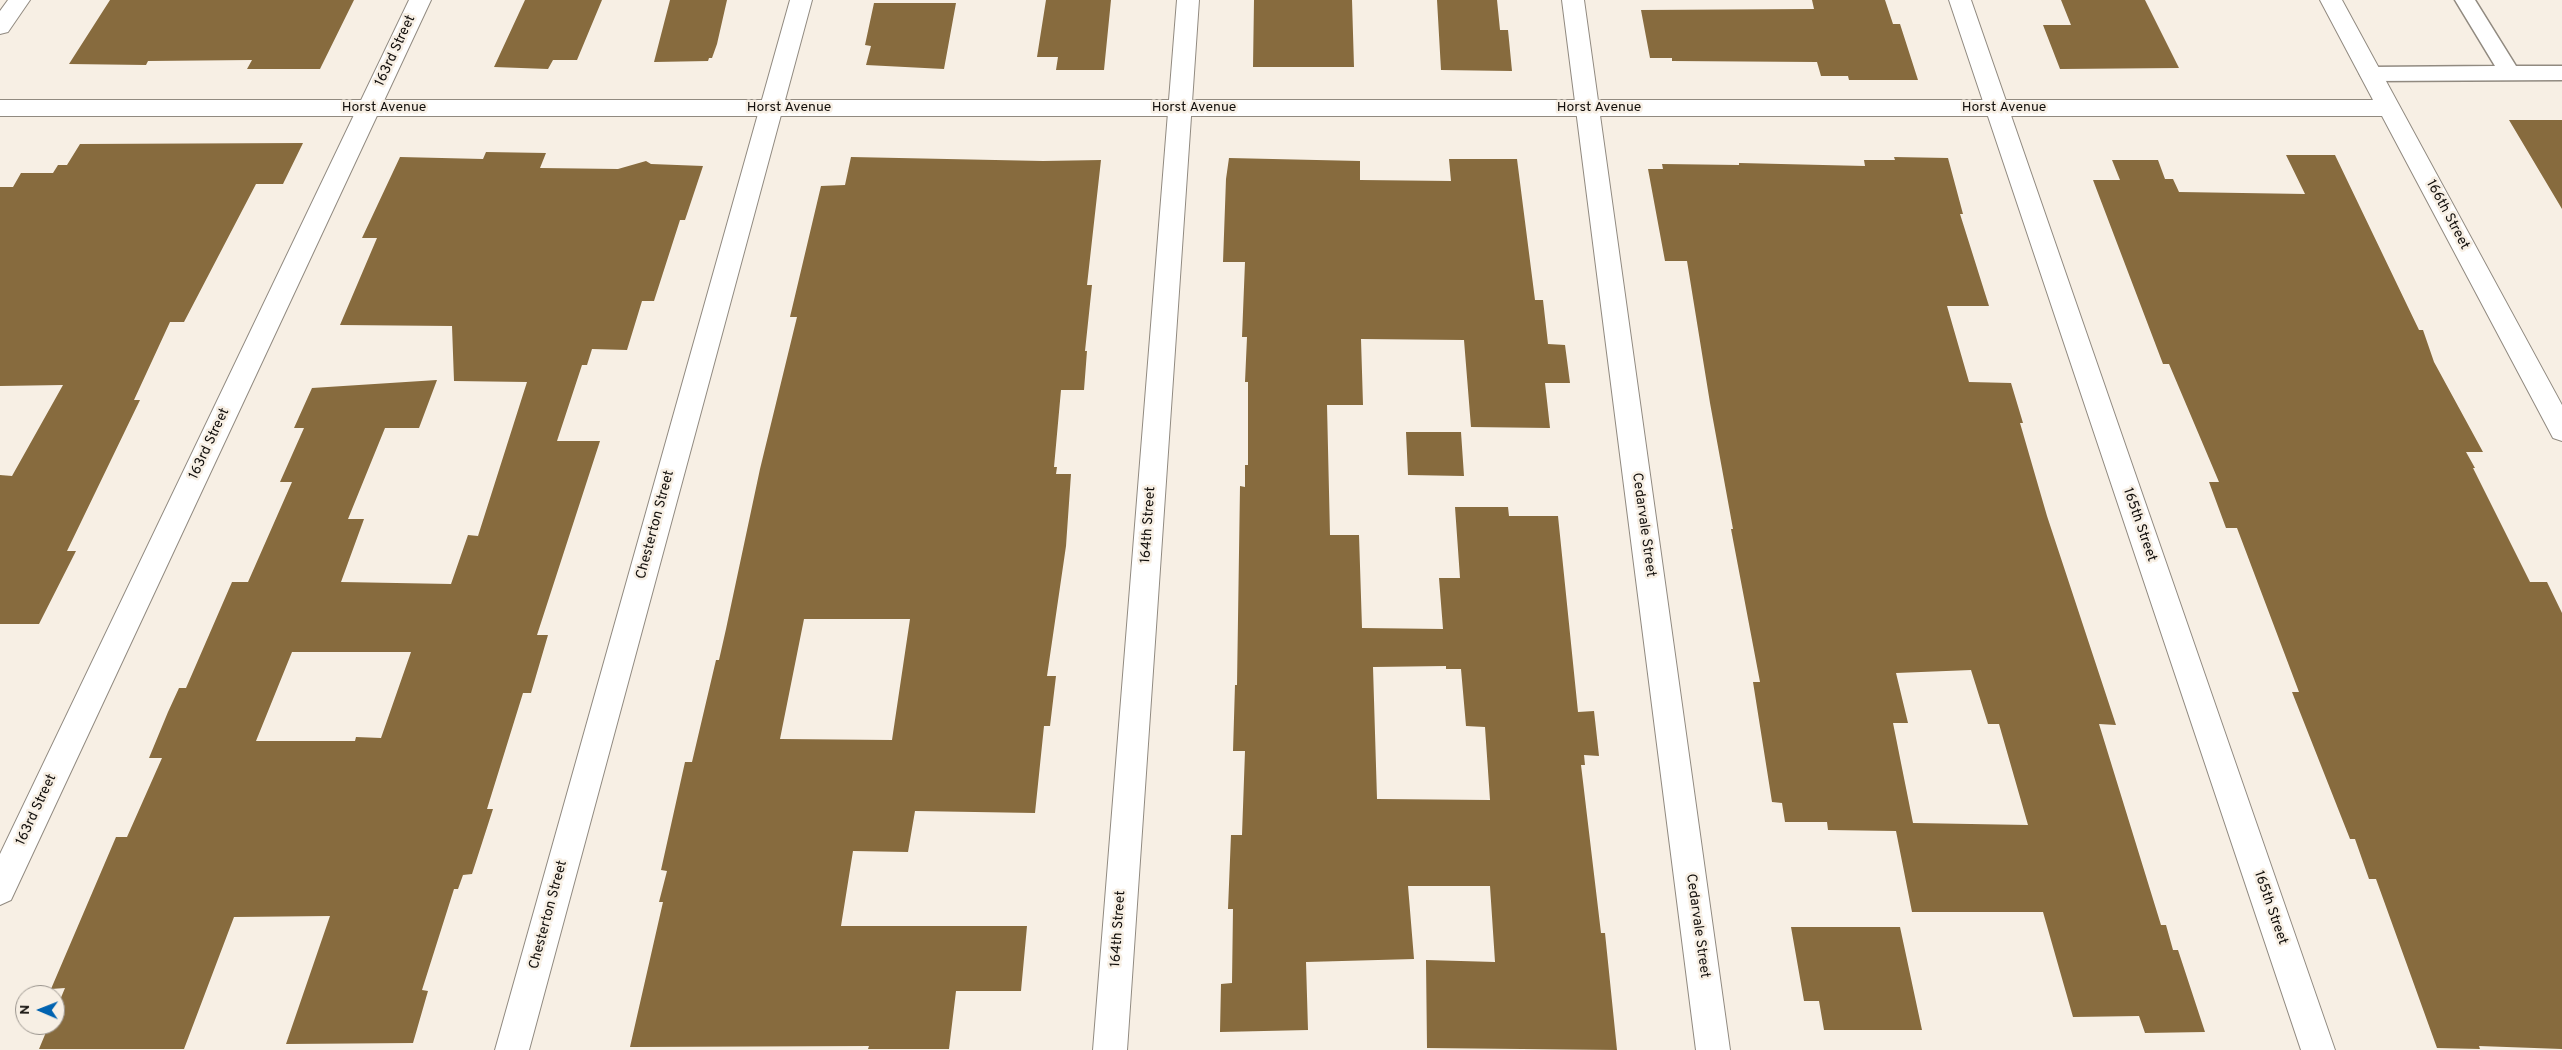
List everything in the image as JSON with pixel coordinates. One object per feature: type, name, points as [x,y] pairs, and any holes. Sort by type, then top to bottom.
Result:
[{"type":"street","points":[[0,27],[19,0]]},
{"type":"street","name":"163rd Street","points":[[0,889],[420,0]]},
{"type":"street","name":"Chesterton Street","points":[[512,1050],[800,0]]},
{"type":"street","name":"164th Street","points":[[1110,1050],[1188,0]]},
{"type":"street","name":"Cedarvale Street","points":[[1573,0],[1713,1050]]},
{"type":"street","name":"165th Street","points":[[1960,0],[2318,1050]]},
{"type":"street","name":"166th Street","points":[[2331,0],[2562,430]]},
{"type":"street","name":"Horst Avenue","points":[[0,108],[2389,108]]},
{"type":"lane","points":[[2465,0],[2510,73]]},
{"type":"lane","points":[[2371,74],[2562,73]]},
{"type":"building","points":[[110,0],[354,0],[320,69],[247,69],[252,60],[148,61],[146,65],[69,64]]},
{"type":"building","points":[[525,0],[602,0],[577,60],[553,60],[548,69],[494,67]]},
{"type":"building","points":[[670,0],[727,0],[717,44],[712,58],[709,58],[708,61],[654,62]]},
{"type":"building","points":[[1046,0],[1111,0],[1104,70],[1056,70],[1058,57],[1037,57]]},
{"type":"building","points":[[1254,0],[1352,0],[1354,67],[1253,67]]},
{"type":"building","points":[[1437,0],[1497,0],[1500,30],[1508,30],[1512,71],[1441,70]]},
{"type":"building","points":[[1812,0],[1885,0],[1893,24],[1900,24],[1918,80],[1849,80],[1848,76],[1821,76],[1817,62],[1672,61],[1672,58],[1650,58],[1641,10],[1814,9]]},
{"type":"building","points":[[2061,0],[2145,0],[2179,68],[2060,69],[2043,25],[2071,25]]},
{"type":"building","points":[[874,3],[956,3],[944,69],[866,65],[871,46],[865,45]]},
{"type":"building","points":[[2509,120],[2562,120],[2562,209]]},
{"type":"building","points":[[303,143],[283,184],[256,184],[184,322],[170,322],[134,400],[140,400],[67,551],[76,551],[39,624],[0,624],[0,475],[12,476],[63,385],[0,386],[0,187],[13,187],[21,173],[53,173],[58,165],[67,165],[80,144]]},
{"type":"building","points":[[486,152],[546,153],[540,168],[618,169],[646,161],[651,164],[703,166],[685,220],[680,220],[654,301],[642,301],[627,350],[592,349],[587,365],[582,365],[557,441],[600,441],[537,635],[548,635],[531,693],[523,693],[487,809],[493,809],[472,874],[463,875],[458,889],[454,889],[422,990],[428,991],[413,1043],[286,1044],[330,916],[234,917],[184,1049],[39,1049],[45,1035],[65,1035],[65,985],[53,985],[116,837],[127,837],[162,758],[149,758],[179,688],[186,688],[232,582],[248,582],[292,482],[280,482],[304,428],[294,428],[312,388],[437,380],[419,428],[385,428],[348,519],[364,519],[341,582],[451,584],[468,535],[478,536],[527,382],[454,381],[452,326],[340,325],[377,238],[362,238],[400,157],[483,159]],"holes":[[[292,652],[411,652],[381,738],[356,737],[355,741],[256,741]]]},
{"type":"building","points":[[2286,155],[2335,155],[2419,330],[2423,330],[2434,362],[2483,452],[2466,452],[2475,468],[2473,468],[2530,582],[2547,582],[2562,613],[2562,1049],[2479,1046],[2480,1049],[2437,1048],[2376,879],[2369,879],[2355,839],[2350,839],[2292,692],[2299,692],[2237,528],[2226,528],[2209,482],[2219,482],[2169,364],[2163,364],[2093,180],[2120,180],[2112,160],[2158,160],[2165,179],[2173,179],[2179,192],[2305,194]]},
{"type":"building","points":[[851,157],[1043,161],[1101,160],[1087,285],[1092,285],[1085,351],[1087,351],[1084,390],[1061,390],[1054,467],[1057,467],[1056,474],[1071,474],[1066,546],[1047,676],[1056,676],[1050,726],[1044,726],[1035,813],[915,811],[908,852],[853,851],[841,926],[1027,926],[1021,991],[956,991],[949,1049],[868,1049],[869,1046],[630,1047],[663,902],[659,902],[667,871],[661,870],[685,762],[692,762],[716,660],[719,660],[760,469],[797,317],[790,317],[821,186],[845,185]],"holes":[[[804,619],[910,619],[892,740],[780,739]]]},
{"type":"building","points":[[1894,157],[1948,158],[1963,214],[1960,214],[1989,306],[1947,306],[1969,382],[2011,383],[2023,423],[2020,423],[2047,516],[2116,725],[2099,724],[2161,925],[2166,925],[2173,950],[2178,950],[2205,1032],[2145,1033],[2139,1016],[2073,1017],[2043,912],[1912,912],[1896,831],[1828,830],[1827,822],[1785,822],[1782,803],[1772,802],[1753,682],[1760,682],[1731,529],[1733,529],[1687,261],[1665,261],[1648,169],[1663,169],[1662,164],[1739,165],[1739,163],[1865,166],[1864,160],[1895,160]],"holes":[[[1971,670],[1988,724],[1999,724],[2028,825],[1913,823],[1893,723],[1908,723],[1896,673]]]},
{"type":"building","points":[[1229,158],[1360,161],[1360,180],[1451,181],[1449,159],[1517,159],[1535,300],[1543,300],[1548,344],[1565,345],[1570,383],[1545,383],[1550,428],[1471,427],[1464,340],[1361,339],[1363,405],[1327,405],[1330,535],[1359,535],[1362,628],[1443,629],[1439,578],[1460,578],[1455,507],[1508,507],[1509,516],[1558,516],[1578,712],[1594,711],[1599,756],[1584,755],[1585,765],[1581,765],[1601,933],[1605,933],[1617,1050],[1427,1048],[1426,960],[1495,962],[1490,886],[1408,886],[1414,959],[1306,962],[1308,1030],[1220,1032],[1221,984],[1232,983],[1233,909],[1228,909],[1231,835],[1242,835],[1245,751],[1233,751],[1235,685],[1237,685],[1240,486],[1245,487],[1245,465],[1248,465],[1248,382],[1245,382],[1247,337],[1242,337],[1245,262],[1223,262],[1226,179]],"holes":[[[1446,666],[1446,669],[1461,669],[1466,726],[1485,727],[1490,800],[1377,799],[1373,667]]]},
{"type":"building","points":[[1406,432],[1461,432],[1464,476],[1408,475]]},
{"type":"building","points":[[1791,927],[1900,927],[1922,1030],[1824,1030],[1819,1001],[1804,1001]]}]
